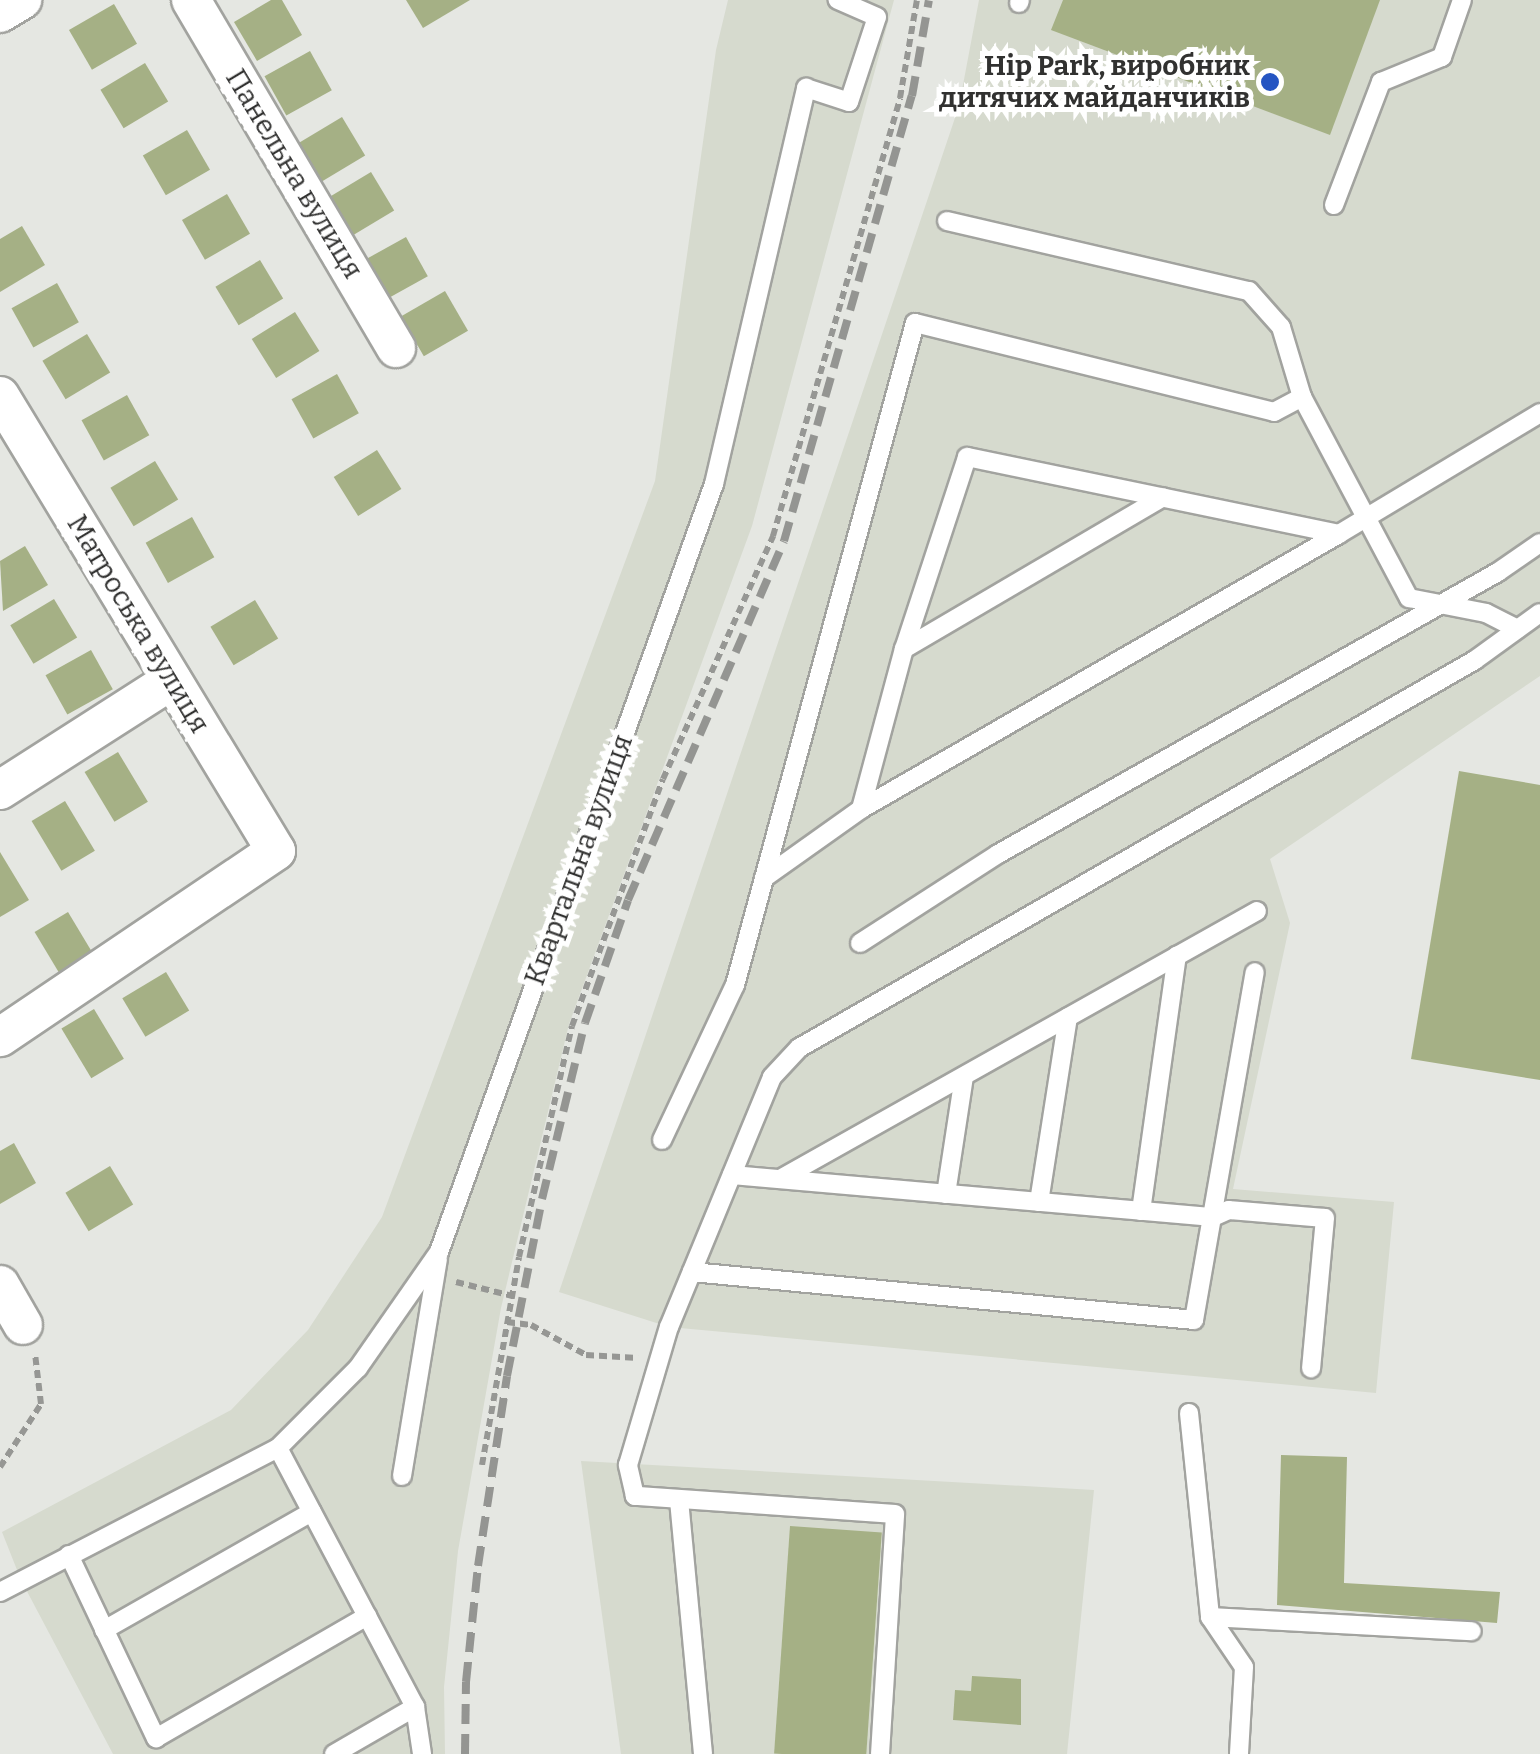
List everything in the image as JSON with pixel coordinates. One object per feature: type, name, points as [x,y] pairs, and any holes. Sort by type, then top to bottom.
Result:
[{"type":"street","points":[[0,13],[22,0]]},
{"type":"street","name":"Панельна вулиця","points":[[191,0],[396,348]]},
{"type":"street","name":"Матроська вулиця","points":[[0,1037],[276,852],[2,404]]},
{"type":"street","points":[[0,790],[172,680]]},
{"type":"street","points":[[0,1286],[24,1325]]},
{"type":"lane","name":"Квартальна вулиця","points":[[0,1592],[278,1448],[358,1368],[439,1252],[714,484],[806,88],[850,102],[877,18],[838,0]]},
{"type":"lane","points":[[1334,205],[1381,82],[1442,56],[1462,0]]},
{"type":"lane","points":[[947,221],[1249,291],[1281,327],[1302,397],[1409,598],[1486,613],[1517,629]]},
{"type":"lane","points":[[662,1140],[735,986],[915,323],[1274,412],[1302,397]]},
{"type":"lane","points":[[764,878],[862,809],[1339,534],[1540,413]]},
{"type":"lane","points":[[862,809],[904,649],[967,456],[1339,534]]},
{"type":"lane","points":[[904,649],[1163,498]]},
{"type":"lane","points":[[860,943],[998,854],[1440,605],[1540,544]]},
{"type":"lane","points":[[880,1754],[895,1514],[635,1496],[628,1466],[660,1359],[692,1272],[772,1077],[798,1048],[1474,660],[1540,613]]},
{"type":"lane","points":[[780,1179],[1257,910]]},
{"type":"lane","points":[[1141,1211],[1177,956]]},
{"type":"lane","points":[[692,1272],[1194,1320],[1255,972]]},
{"type":"lane","points":[[1039,1202],[1068,1017]]},
{"type":"lane","points":[[946,1194],[964,1076]]},
{"type":"lane","points":[[732,1175],[1212,1217],[1230,1210],[1325,1218],[1311,1368]]},
{"type":"lane","points":[[402,1476],[439,1252]]},
{"type":"lane","points":[[1189,1413],[1210,1618],[1244,1667],[1238,1754]]},
{"type":"lane","points":[[278,1448],[415,1707],[422,1754]]},
{"type":"lane","points":[[679,1500],[703,1754]]},
{"type":"lane","points":[[104,1630],[312,1512]]},
{"type":"lane","points":[[69,1555],[156,1738],[367,1616]]},
{"type":"lane","points":[[1210,1618],[1472,1631]]},
{"type":"lane","points":[[334,1754],[415,1707]]},
{"type":"path","points":[[482,1466],[512,1296],[572,1026],[663,779],[773,536],[900,98],[917,0]]},
{"type":"path","points":[[435,1277],[512,1296]]},
{"type":"path","points":[[507,1322],[531,1325],[586,1355],[660,1359]]},
{"type":"path","points":[[0,1467],[41,1404],[40,1365],[24,1325]]},
{"type":"shaded area","points":[[728,0],[894,0],[752,526],[569,1024],[501,1308],[458,1551],[444,1687],[445,1754],[113,1754],[21,1580],[2,1532],[231,1410],[308,1330],[382,1217],[655,481],[716,50]]},
{"type":"shaded area","points":[[979,0],[1540,0],[1540,676],[1270,859],[1290,923],[1233,1189],[1394,1202],[1376,1393],[669,1327],[559,1292],[959,106]]},
{"type":"shaded area","points":[[581,1461],[1094,1490],[1067,1754],[621,1754]]},
{"type":"building","points":[[271,0],[282,0],[302,35],[257,61],[234,22]]},
{"type":"building","points":[[406,0],[470,0],[423,28]]},
{"type":"building","name":"Hip Park, виробник дитячих майданчиків","points":[[1063,0],[1380,0],[1330,135],[1051,30]]},
{"type":"building","points":[[114,4],[137,44],[92,70],[69,30]]},
{"type":"building","points":[[310,51],[332,90],[286,116],[265,76]]},
{"type":"building","points":[[145,63],[168,102],[124,128],[100,90]]},
{"type":"building","points":[[342,117],[365,156],[321,182],[297,144]]},
{"type":"building","points":[[187,130],[210,170],[166,195],[143,156]]},
{"type":"building","points":[[371,172],[394,211],[350,237],[327,198]]},
{"type":"building","points":[[227,194],[250,234],[205,260],[182,220]]},
{"type":"building","points":[[22,226],[45,265],[0,292],[0,239]]},
{"type":"building","points":[[406,237],[428,276],[382,302],[361,262]]},
{"type":"building","points":[[260,260],[283,299],[239,325],[215,287]]},
{"type":"building","points":[[57,283],[79,322],[33,348],[12,308]]},
{"type":"building","points":[[445,291],[468,331],[424,356],[401,316]]},
{"type":"building","points":[[295,312],[319,351],[276,378],[252,339]]},
{"type":"building","points":[[87,334],[110,373],[66,399],[42,361]]},
{"type":"building","points":[[337,374],[359,413],[313,439],[292,399]]},
{"type":"building","points":[[127,395],[149,435],[104,460],[82,420]]},
{"type":"building","points":[[377,450],[401,489],[358,516],[334,477]]},
{"type":"building","points":[[155,461],[178,500],[134,526],[110,488]]},
{"type":"building","points":[[192,517],[214,557],[168,583],[146,543]]},
{"type":"building","points":[[25,546],[48,585],[3,611],[0,561]]},
{"type":"building","points":[[54,599],[77,638],[33,664],[10,625]]},
{"type":"building","points":[[255,600],[278,639],[234,665],[210,627]]},
{"type":"building","points":[[91,650],[113,689],[67,715],[46,675]]},
{"type":"building","points":[[118,752],[148,802],[114,822],[85,772]]},
{"type":"building","points":[[1459,771],[1540,785],[1540,1080],[1411,1059]]},
{"type":"building","points":[[65,801],[95,851],[61,871],[32,821]]},
{"type":"building","points":[[0,852],[29,900],[0,917]]},
{"type":"building","points":[[68,912],[98,962],[64,982],[35,932]]},
{"type":"building","points":[[166,972],[189,1011],[145,1037],[122,998]]},
{"type":"building","points":[[94,1009],[124,1059],[91,1078],[61,1029]]},
{"type":"building","points":[[14,1143],[36,1183],[0,1204],[0,1151]]},
{"type":"building","points":[[110,1166],[133,1205],[89,1231],[65,1193]]},
{"type":"building","points":[[1281,1455],[1347,1457],[1344,1583],[1500,1592],[1497,1623],[1277,1605]]},
{"type":"building","points":[[790,1526],[882,1532],[866,1754],[774,1753]]},
{"type":"building","points":[[972,1676],[1021,1679],[1021,1725],[953,1720],[955,1690],[971,1691]]},
{"type":"railway","points":[[465,1754],[466,1682],[478,1566],[507,1376],[542,1199],[585,1023],[628,900],[784,541],[912,96],[929,0]]},
{"type":"place","name":"Hip Park, виробник дитячих майданчиків","points":[[1270,82]]}]
